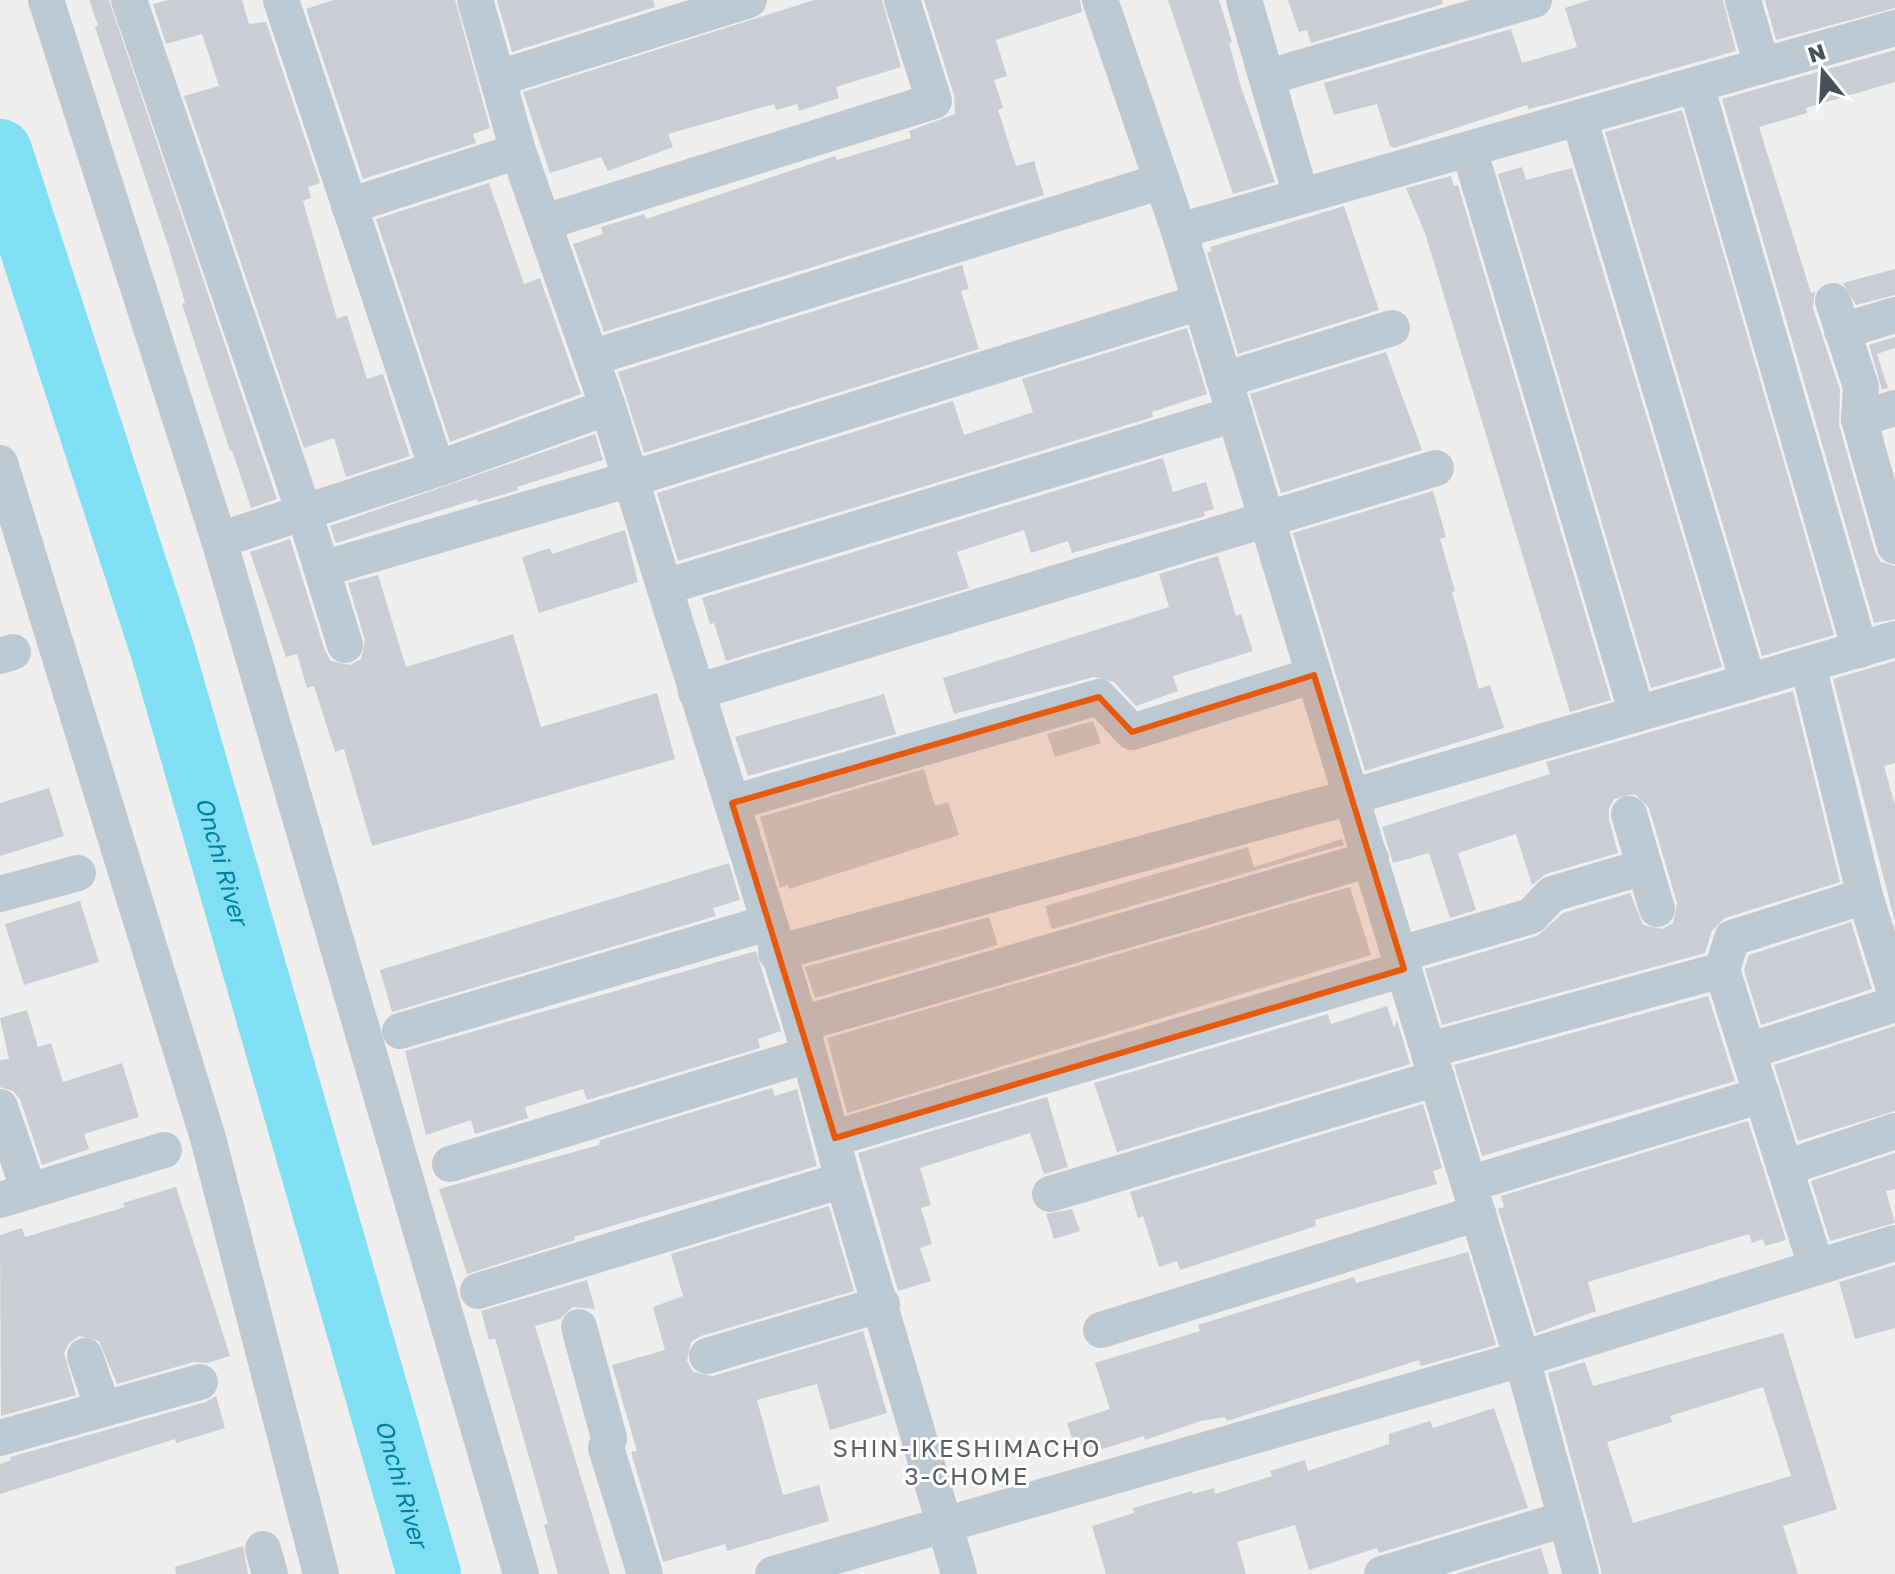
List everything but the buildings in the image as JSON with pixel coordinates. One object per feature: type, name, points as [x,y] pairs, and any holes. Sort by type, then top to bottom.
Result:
[{"type":"street","points":[[46,0],[219,540],[521,1574]]},
{"type":"street","points":[[129,0],[304,512],[345,645]]},
{"type":"street","points":[[281,0],[437,469]]},
{"type":"street","points":[[475,0],[518,151],[608,407],[805,1039],[835,1138],[843,1180],[959,1574]]},
{"type":"street","points":[[499,78],[749,0]]},
{"type":"street","points":[[545,222],[934,101],[902,0]]},
{"type":"street","points":[[1100,0],[1179,231],[1371,859],[1522,1359],[1581,1574]]},
{"type":"street","points":[[1244,0],[1301,196]]},
{"type":"street","points":[[1268,77],[1534,0]]},
{"type":"street","points":[[1743,0],[1762,66]]},
{"type":"street","points":[[1179,231],[1895,28]]},
{"type":"street","points":[[1696,85],[1860,650]]},
{"type":"street","points":[[1579,118],[1748,682]]},
{"type":"street","points":[[1469,149],[1637,714]]},
{"type":"street","points":[[349,206],[518,151]]},
{"type":"street","points":[[591,358],[1162,181]]},
{"type":"street","points":[[322,569],[631,479],[1200,302]]},
{"type":"street","points":[[1892,524],[1859,419],[1861,387],[1838,316],[1895,315]]},
{"type":"street","points":[[1224,380],[1392,328]]},
{"type":"street","points":[[219,540],[437,469],[608,407]]},
{"type":"street","points":[[1859,419],[1895,408]]},
{"type":"street","points":[[665,587],[1235,414]]},
{"type":"street","points":[[0,463],[208,1138],[321,1574]]},
{"type":"street","points":[[696,692],[1436,468]]},
{"type":"street","points":[[400,1031],[1351,797],[1895,639]]},
{"type":"street","points":[[1808,665],[1865,896],[1895,992]]},
{"type":"street","points":[[732,803],[1099,697],[1132,732],[1314,675]]},
{"type":"street","points":[[1629,814],[1657,909]]},
{"type":"street","points":[[450,1164],[805,1039],[1371,859]]},
{"type":"street","points":[[835,1138],[1402,961],[1531,916],[1552,894],[1644,867]]},
{"type":"street","points":[[2,887],[78,873]]},
{"type":"street","points":[[1816,1266],[1722,970],[1732,938],[1865,896]]},
{"type":"street","points":[[1050,1194],[1722,970]]},
{"type":"street","points":[[1749,1051],[1895,1004]]},
{"type":"street","points":[[1101,1330],[1762,1095]]},
{"type":"street","points":[[0,1107],[14,1196],[164,1150]]},
{"type":"street","points":[[1785,1168],[1895,1131]]},
{"type":"street","points":[[478,1291],[843,1180]]},
{"type":"street","points":[[773,1574],[1522,1359],[1895,1243]]},
{"type":"street","points":[[707,1356],[882,1304]]},
{"type":"street","points":[[579,1327],[609,1438],[606,1448],[645,1574]]},
{"type":"street","points":[[85,1356],[103,1409]]},
{"type":"street","points":[[0,1438],[200,1382]]},
{"type":"street","points":[[1382,1574],[1565,1519]]},
{"type":"highlighted area","points":[[1314,675],[1404,969],[835,1138],[732,803],[1099,697],[1132,732]]},
{"type":"waterway","name":"Onchi River","points":[[0,151],[162,649],[429,1574]]},
{"type":"district","name":"SHIN-IKESHIMACHO 3-CHOME","points":[[967,1461]]}]
